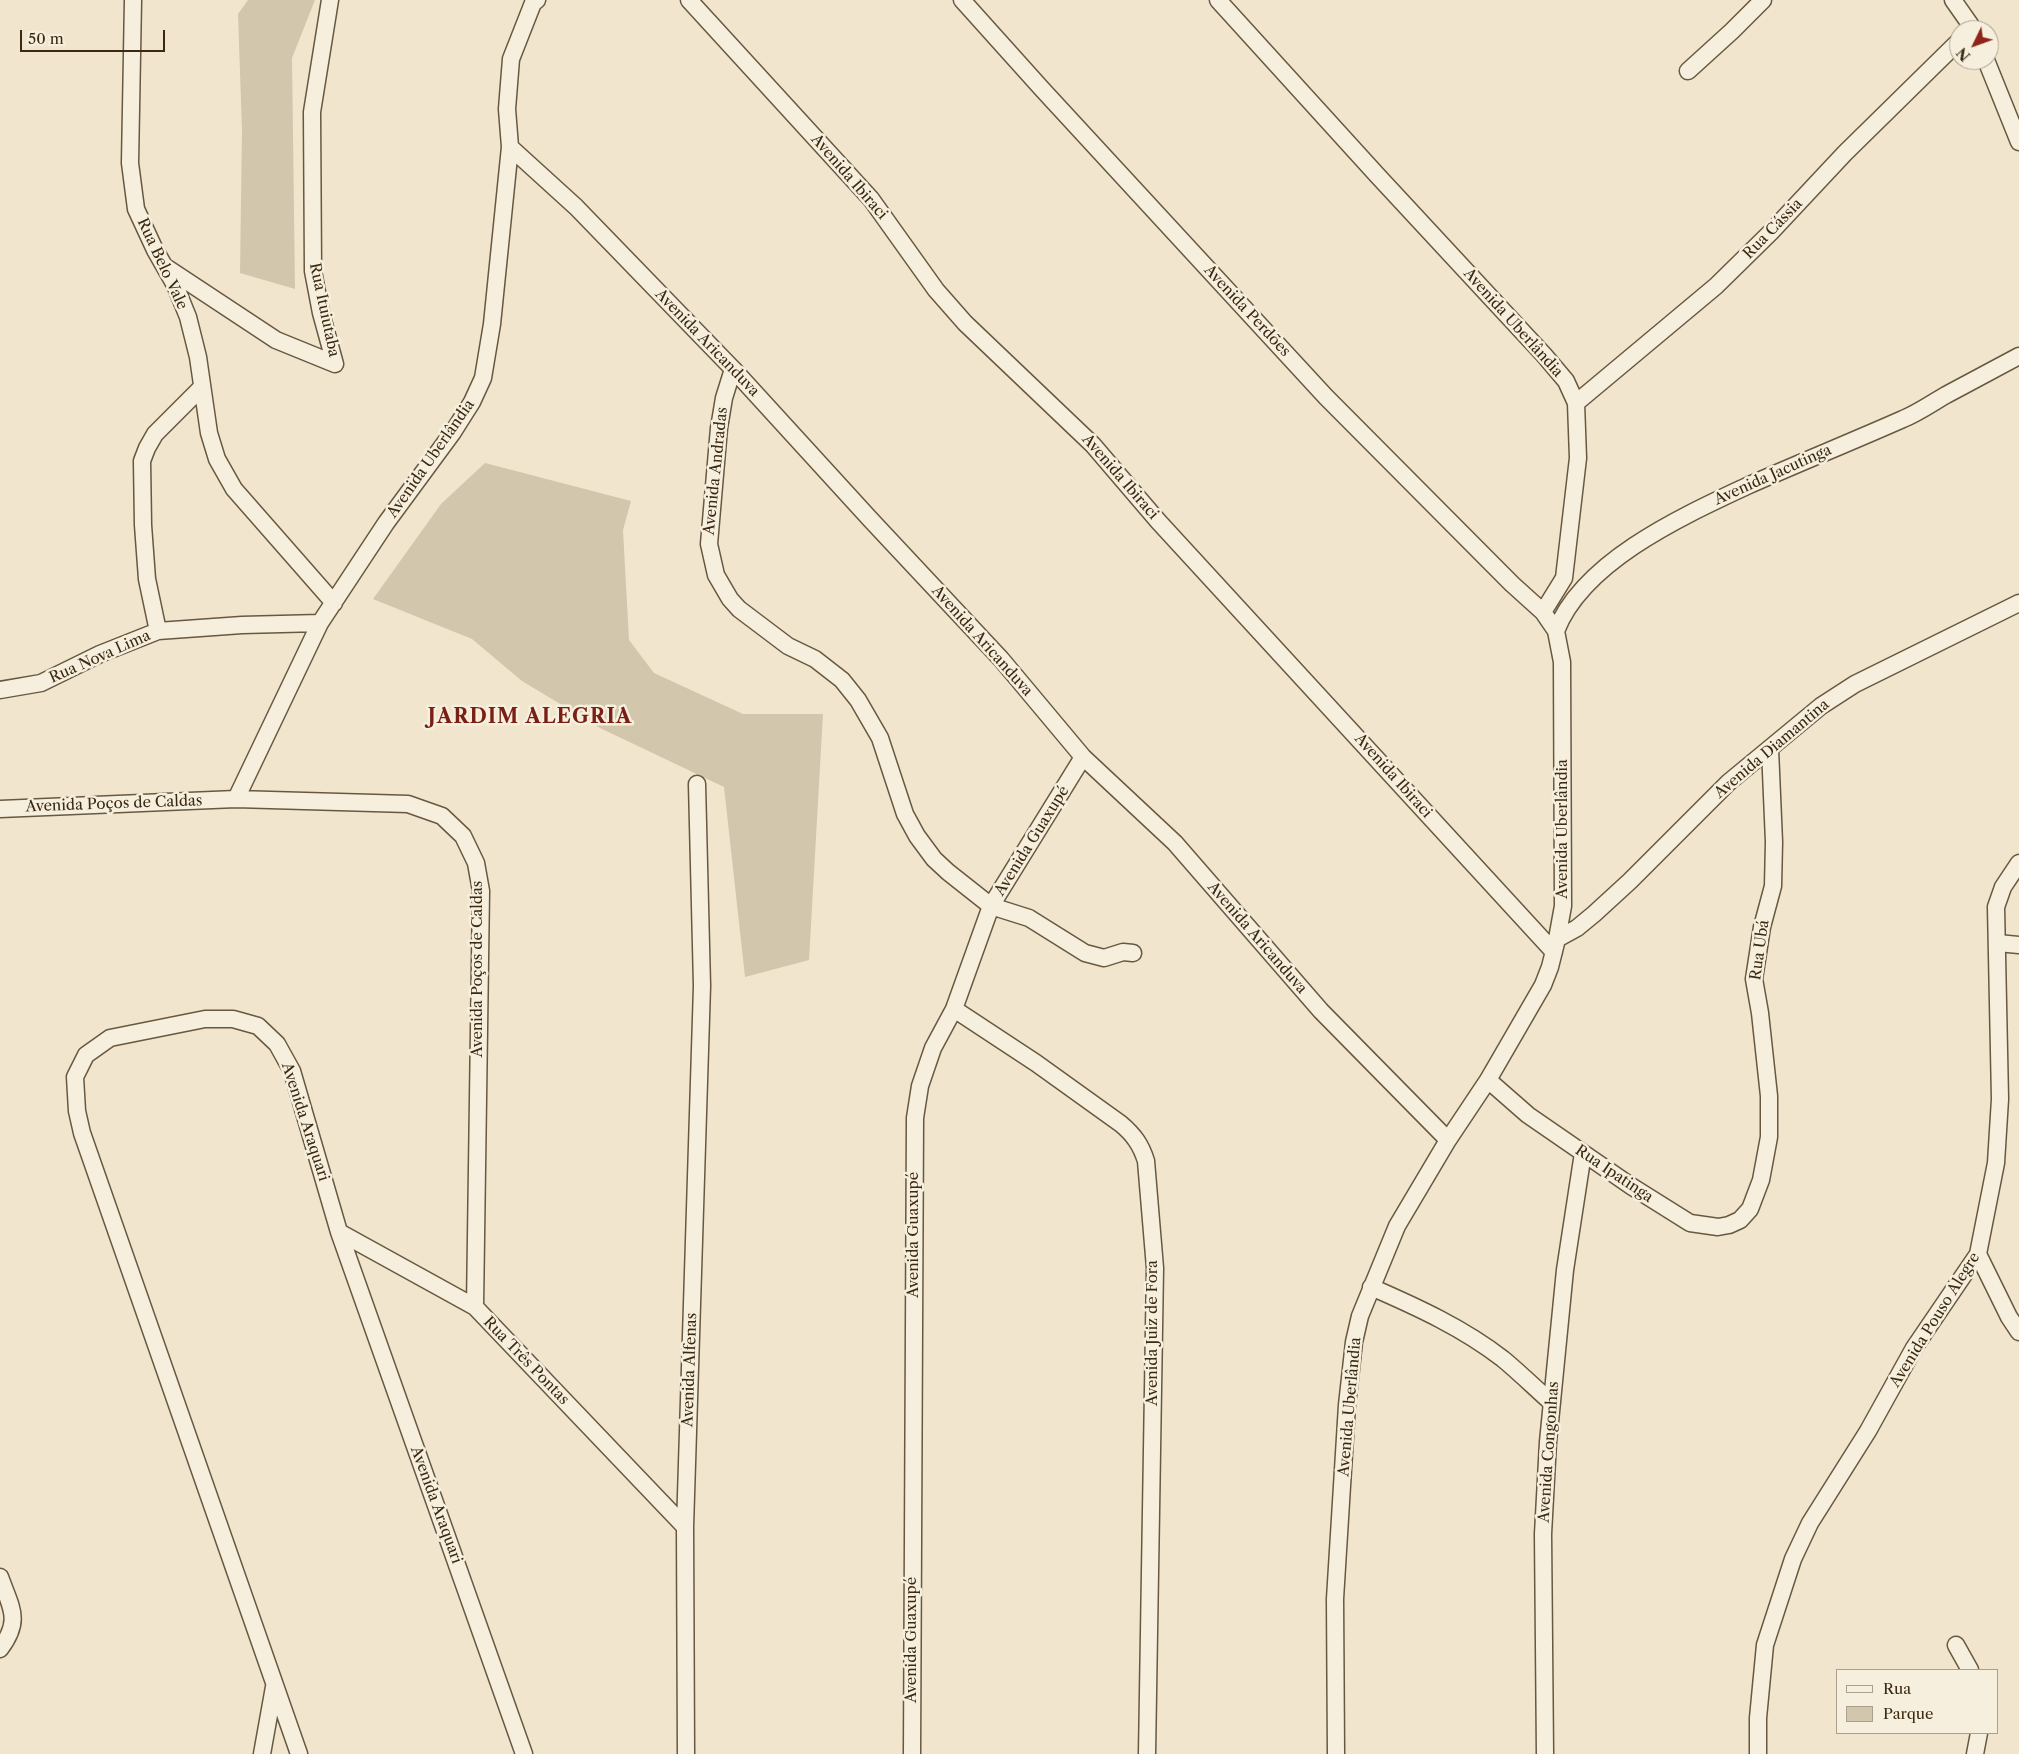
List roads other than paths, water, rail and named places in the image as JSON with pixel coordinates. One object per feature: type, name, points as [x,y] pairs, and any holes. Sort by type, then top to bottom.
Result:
[{"type":"street","name":"Rua Belo Vale","points":[[133,0],[130,163],[136,209],[175,285],[188,317],[198,357],[209,433],[217,459],[234,489],[334,603]]},
{"type":"street","name":"Rua Ituiutaba","points":[[164,266],[276,340],[335,364],[321,313],[313,271],[312,112],[330,0]]},
{"type":"street","name":"Avenida Uberlândia","points":[[236,799],[320,623],[386,523],[453,432],[472,402],[483,378],[492,324],[510,147],[507,108],[511,59],[533,3],[537,0]]},
{"type":"street","name":"Avenida Ibiraci","points":[[689,0],[871,199],[936,290],[965,323],[1093,445],[1158,521],[1555,946]]},
{"type":"street","name":"Avenida Perdões","points":[[962,0],[1042,90],[1326,397],[1512,584],[1543,612]]},
{"type":"street","name":"Avenida Uberlândia","points":[[1218,0],[1544,355],[1566,381],[1576,403],[1578,458],[1564,578],[1543,612],[1556,631],[1562,662],[1563,906],[1555,946],[1543,985],[1488,1080],[1448,1140],[1397,1226],[1360,1316],[1354,1342],[1347,1405],[1335,1599],[1336,1754]]},
{"type":"street","points":[[1688,71],[1764,0]]},
{"type":"street","points":[[1953,0],[1966,20]]},
{"type":"street","name":"Rua Cássia","points":[[1576,403],[1716,286],[1772,232],[1845,153],[1949,51]]},
{"type":"street","points":[[1990,70],[2019,142]]},
{"type":"street","name":"Avenida Aricanduva","points":[[510,147],[576,207],[733,369],[1001,659],[1084,756],[1174,843],[1254,932],[1321,1011],[1448,1140]]},
{"type":"street","name":"Avenida Jacutinga","points":[[1556,631],[1561,616],[1575,597],[1600,573],[1628,549],[1685,515],[1803,461],[1906,418],[2019,356]]},
{"type":"street","name":"Avenida Andradas","points":[[733,369],[724,398],[712,488],[709,544],[716,575],[730,599],[739,609],[788,646],[815,659],[842,680],[858,700],[880,738],[905,814],[917,836],[934,859],[948,872],[991,906],[1030,918],[1085,953],[1104,958],[1123,952],[1133,953]]},
{"type":"street","points":[[158,631],[147,579],[143,525],[142,462],[147,448],[156,434],[202,388]]},
{"type":"street","name":"Avenida Diamantina","points":[[1555,946],[1601,908],[1729,782],[1821,706],[1855,684],[2019,603]]},
{"type":"street","name":"Rua Nova Lima","points":[[0,690],[41,683],[100,654],[158,631],[242,625],[320,623]]},
{"type":"street","name":"Rua Ubá","points":[[1750,1209],[1761,1180],[1769,1137],[1769,1096],[1760,1013],[1754,979],[1760,935],[1773,886],[1774,842],[1770,749]]},
{"type":"street","name":"Avenida Guaxupé","points":[[912,1754],[915,1118],[920,1086],[933,1048],[954,1009],[991,906],[1084,756]]},
{"type":"street","name":"Avenida Alfenas","points":[[686,1754],[685,1527],[702,986],[697,784]]},
{"type":"street","name":"Avenida Poços de Caldas","points":[[0,809],[236,799],[408,804],[442,816],[463,836],[476,863],[481,891],[475,1307]]},
{"type":"street","name":"Avenida Pouso Alegre","points":[[1758,1754],[1758,1718],[1765,1645],[1793,1559],[1810,1523],[1868,1431],[1914,1348],[1978,1254],[1996,1162],[2000,1099],[1996,907],[2002,887],[2019,863]]},
{"type":"street","points":[[1998,943],[2019,945]]},
{"type":"street","name":"Avenida Juiz de Fora","points":[[954,1009],[1036,1063],[1121,1124],[1131,1132],[1142,1146],[1146,1161],[1154,1268],[1147,1754]]},
{"type":"street","name":"Avenida Araquari","points":[[299,1754],[82,1133],[77,1111],[75,1077],[86,1055],[110,1038],[205,1019],[233,1019],[258,1026],[277,1044],[292,1071],[339,1232],[524,1754]]},
{"type":"street","name":"Rua Ipatinga","points":[[1488,1080],[1528,1115],[1667,1210],[1690,1223],[1718,1227],[1730,1225],[1740,1220],[1750,1209]]},
{"type":"street","name":"Avenida Congonhas","points":[[1545,1754],[1543,1534],[1552,1403],[1565,1270],[1583,1153]]},
{"type":"street","name":"Rua Três Pontas","points":[[339,1232],[475,1307],[685,1527]]},
{"type":"street","points":[[1978,1254],[2009,1317],[2019,1332]]},
{"type":"street","points":[[1371,1287],[1417,1306],[1470,1336],[1503,1360],[1552,1403]]},
{"type":"street","points":[[0,1577],[14,1616],[10,1636],[0,1649]]},
{"type":"street","points":[[1956,1645],[1969,1669]]},
{"type":"street","points":[[262,1754],[275,1685]]},
{"type":"street","points":[[1976,1754],[1978,1734]]},
{"type":"district","name":"JARDIM ALEGRIA","points":[[530,717]]}]
